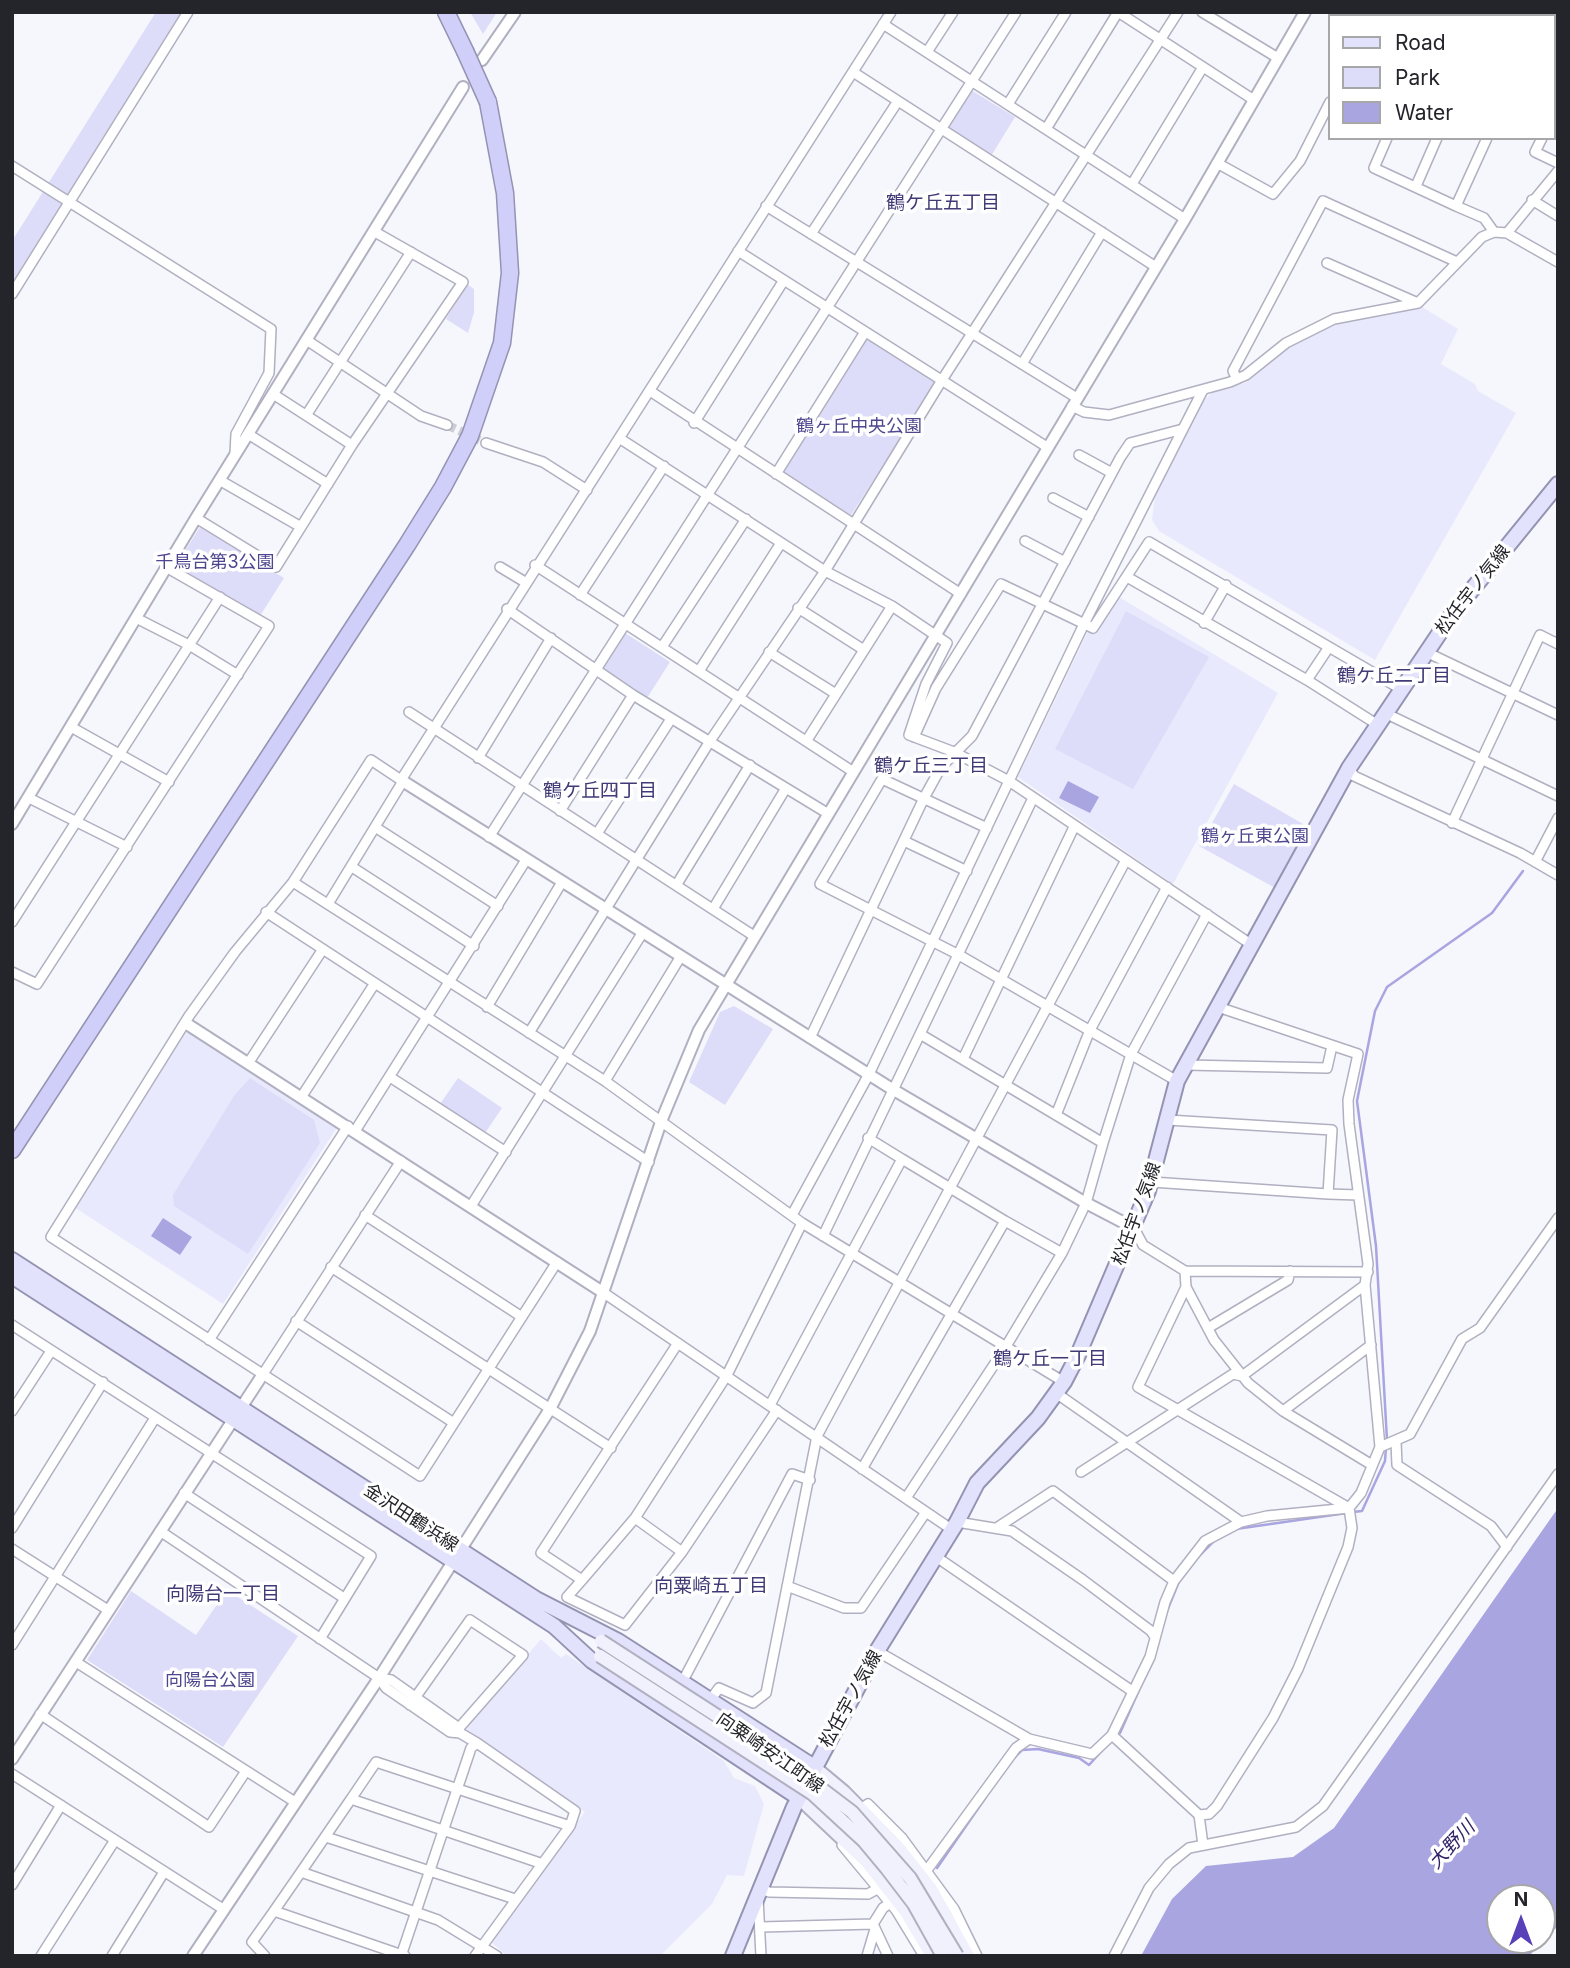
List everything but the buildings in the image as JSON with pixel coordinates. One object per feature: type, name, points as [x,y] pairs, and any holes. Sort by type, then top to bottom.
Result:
[{"type":"highway","points":[[12,1150],[407,545],[443,487],[470,436],[502,344],[510,273],[505,193],[488,102],[446,12]]},
{"type":"main road","name":"松任宇ノ気線","points":[[733,1956],[799,1798],[877,1651],[977,1483],[1038,1418],[1060,1388],[1096,1319],[1152,1182],[1177,1081],[1349,768],[1426,652],[1558,484]]},
{"type":"main road","name":"金沢田鶴浜線","points":[[12,1261],[236,1413]]},
{"type":"main road","name":"金沢田鶴浜線","points":[[12,1276],[236,1413],[457,1555],[554,1626],[592,1661],[799,1798]]},
{"type":"main road","name":"金沢田鶴浜線","points":[[457,1555],[618,1641],[814,1767]]},
{"type":"main road","name":"向粟崎安江町線","points":[[536,1599],[773,1752],[852,1812],[910,1878],[957,1956]]},
{"type":"main road","name":"向粟崎安江町線","points":[[554,1626],[813,1794],[863,1840],[888,1870],[914,1904],[943,1956]]},
{"type":"main road","points":[[814,1767],[898,1847],[931,1889],[968,1956]]},
{"type":"main road","points":[[799,1798],[844,1838],[906,1912],[932,1956]]},
{"type":"street","points":[[12,295],[188,12]]},
{"type":"street","points":[[482,60],[515,12]]},
{"type":"street","points":[[328,904],[507,609],[587,490],[891,12]]},
{"type":"street","points":[[928,52],[953,12]]},
{"type":"street","points":[[489,836],[1016,12]]},
{"type":"street","points":[[1008,104],[1066,12]]},
{"type":"street","points":[[1046,128],[1118,12],[1254,100]]},
{"type":"street","points":[[529,1033],[710,741],[825,571],[942,380],[1058,204],[1178,12]]},
{"type":"street","points":[[1202,12],[1278,58]]},
{"type":"street","points":[[1220,23],[1226,12]]},
{"type":"street","points":[[192,1956],[379,1678],[550,1409],[590,1331],[662,1119],[699,1030],[1185,219],[1305,12]]},
{"type":"street","points":[[883,23],[1185,219]]},
{"type":"street","points":[[1132,184],[1203,67]]},
{"type":"street","points":[[853,72],[1156,267]]},
{"type":"street","points":[[12,824],[196,518],[463,87]]},
{"type":"street","points":[[811,234],[898,101]]},
{"type":"street","points":[[1217,163],[1273,194],[1300,161],[1328,106]]},
{"type":"street","points":[[1386,140],[1374,168],[1484,218],[1494,232]]},
{"type":"street","points":[[1416,186],[1436,140]]},
{"type":"street","points":[[1456,206],[1486,140]]},
{"type":"street","points":[[1541,140],[1535,152],[1558,163]]},
{"type":"street","points":[[12,166],[271,329],[269,373],[236,434],[235,455]]},
{"type":"street","points":[[1507,233],[1558,171]]},
{"type":"street","points":[[1532,200],[1558,216]]},
{"type":"street","points":[[1237,379],[1233,371],[1323,201],[1457,262]]},
{"type":"street","points":[[766,206],[1022,364],[1084,412],[1108,415],[1237,379],[1286,343],[1334,318],[1418,303],[1482,237],[1494,232],[1507,233],[1558,262]]},
{"type":"street","points":[[196,518],[276,567],[352,445],[463,282],[375,232]]},
{"type":"street","points":[[1022,364],[1102,232]]},
{"type":"street","points":[[738,251],[1047,447]]},
{"type":"street","points":[[306,414],[411,252]]},
{"type":"street","points":[[1327,263],[1418,303]]},
{"type":"street","points":[[694,423],[784,280]]},
{"type":"street","points":[[776,474],[866,332]]},
{"type":"street","points":[[308,341],[421,416],[447,425]]},
{"type":"street","points":[[792,1215],[869,1074],[1084,624],[1203,390]]},
{"type":"street","points":[[649,391],[694,423],[961,594]]},
{"type":"street","points":[[273,394],[352,445]]},
{"type":"street","points":[[810,1038],[941,767],[972,736],[1130,443],[1183,429]]},
{"type":"street","points":[[248,434],[328,484]]},
{"type":"street","points":[[619,438],[825,571],[892,606],[936,633],[947,643],[926,684],[909,735],[954,752],[1009,781],[1252,945]]},
{"type":"street","points":[[486,443],[543,462],[587,490]]},
{"type":"street","points":[[1079,455],[1112,473]]},
{"type":"street","points":[[580,595],[664,466]]},
{"type":"street","points":[[221,481],[301,527]]},
{"type":"street","points":[[1054,498],[1089,516]]},
{"type":"street","points":[[662,646],[746,519]]},
{"type":"street","points":[[1025,541],[1065,562]]},
{"type":"street","points":[[914,737],[936,688],[1001,584],[1093,628],[1149,542],[1401,689]]},
{"type":"street","points":[[699,671],[781,543]]},
{"type":"street","points":[[535,565],[852,771]]},
{"type":"street","points":[[500,567],[525,582]]},
{"type":"street","points":[[13,970],[37,984],[270,626],[166,568]]},
{"type":"street","points":[[1127,578],[1381,719],[1481,760],[1558,796]]},
{"type":"street","points":[[1204,623],[1226,585]]},
{"type":"street","points":[[12,922],[220,597]]},
{"type":"street","points":[[807,740],[892,606]]},
{"type":"street","points":[[798,608],[864,650]]},
{"type":"street","points":[[507,609],[633,695],[827,813]]},
{"type":"street","points":[[136,618],[189,645],[238,675]]},
{"type":"street","points":[[1452,823],[1540,635],[1558,644]]},
{"type":"street","points":[[478,758],[551,638]]},
{"type":"street","points":[[1307,680],[1329,646]]},
{"type":"street","points":[[769,652],[836,694]]},
{"type":"street","points":[[1426,652],[1558,715]]},
{"type":"street","points":[[560,811],[633,695]]},
{"type":"street","points":[[409,712],[560,811],[598,832],[754,936]]},
{"type":"street","points":[[598,832],[671,719]]},
{"type":"street","points":[[71,727],[169,782]]},
{"type":"street","points":[[557,1262],[420,1476],[51,1237],[235,951],[293,882],[370,760],[681,956],[724,986],[892,1089],[977,1136],[1086,1203],[1134,1228],[1143,1245],[1185,1271],[1368,1272]]},
{"type":"street","points":[[677,884],[750,765]]},
{"type":"street","points":[[1349,768],[1354,776],[1558,875]]},
{"type":"street","points":[[987,828],[882,779],[820,884],[959,955],[1177,1081]]},
{"type":"street","points":[[713,909],[786,788]]},
{"type":"street","points":[[29,798],[77,819],[127,847]]},
{"type":"street","points":[[823,1236],[1033,798]]},
{"type":"street","points":[[1535,862],[1558,818]]},
{"type":"street","points":[[375,827],[498,906]]},
{"type":"street","points":[[963,1059],[1074,827]]},
{"type":"street","points":[[904,841],[967,871]]},
{"type":"street","points":[[209,1340],[351,1129],[390,1077],[526,860]]},
{"type":"street","points":[[711,1699],[722,1688],[753,1703],[763,1698],[817,1436],[1126,860]]},
{"type":"street","points":[[352,867],[474,946]]},
{"type":"street","points":[[293,882],[662,1119],[802,1223],[1005,1348],[1241,1522]]},
{"type":"street","points":[[487,1007],[562,882]]},
{"type":"street","points":[[1056,1115],[1090,1030],[1167,887]]},
{"type":"street","points":[[266,912],[649,1162]]},
{"type":"street","points":[[906,1498],[1005,1348],[1062,1253],[1086,1203],[1131,1054],[1207,914]]},
{"type":"street","points":[[471,1206],[643,932]]},
{"type":"street","points":[[248,1062],[323,949]]},
{"type":"street","points":[[605,1081],[681,956]]},
{"type":"street","points":[[302,1096],[375,983]]},
{"type":"street","points":[[1218,1007],[1358,1054],[1348,1100],[1350,1130],[1368,1272],[1365,1285],[1371,1345],[1388,1445],[1398,1465],[1491,1525],[1507,1547]]},
{"type":"street","points":[[187,1024],[604,1293],[926,1513],[954,1525],[998,1527],[1012,1531],[1083,1580],[1151,1631],[1155,1637]]},
{"type":"street","points":[[920,1034],[1103,1143]]},
{"type":"street","points":[[1186,1065],[1327,1068],[1332,1046]]},
{"type":"street","points":[[390,1077],[506,1152]]},
{"type":"street","points":[[1168,1120],[1350,1130]]},
{"type":"street","points":[[1328,1194],[1332,1130]]},
{"type":"street","points":[[868,1138],[1062,1253]]},
{"type":"street","points":[[802,1223],[727,1375],[635,1518],[567,1597],[625,1625],[682,1552],[773,1407],[902,1159]]},
{"type":"street","points":[[12,1759],[401,1161]]},
{"type":"street","points":[[1152,1182],[1358,1195]]},
{"type":"street","points":[[365,1214],[522,1317]]},
{"type":"street","points":[[1199,1815],[1209,1814],[1217,1806],[1273,1718],[1291,1684],[1348,1547],[1353,1528],[1350,1512],[1372,1465],[1388,1445],[1410,1434],[1462,1339],[1480,1328],[1558,1218]]},
{"type":"street","points":[[862,1469],[1005,1221]]},
{"type":"street","points":[[331,1267],[611,1448]]},
{"type":"street","points":[[1185,1271],[1186,1287],[1208,1328],[1242,1376],[1283,1410],[1372,1465]]},
{"type":"street","points":[[1208,1328],[1288,1280],[1290,1271]]},
{"type":"street","points":[[1081,1472],[1233,1374],[1242,1376],[1365,1285]]},
{"type":"street","points":[[1186,1287],[1138,1387],[1350,1512]]},
{"type":"street","points":[[296,1321],[454,1423]]},
{"type":"street","points":[[12,1325],[371,1556],[320,1639]]},
{"type":"street","points":[[582,1580],[541,1553],[678,1343]]},
{"type":"street","points":[[1283,1410],[1371,1345]]},
{"type":"street","points":[[12,1412],[51,1351]]},
{"type":"street","points":[[12,1528],[103,1382]]},
{"type":"street","points":[[12,1645],[155,1418]]},
{"type":"street","points":[[686,1675],[792,1474],[810,1480]]},
{"type":"street","points":[[1114,1956],[1149,1888],[1168,1864],[1189,1848],[1296,1827],[1323,1806],[1558,1474]]},
{"type":"street","points":[[998,1527],[1053,1491],[1174,1581]]},
{"type":"street","points":[[184,1493],[344,1598]]},
{"type":"street","points":[[877,1651],[1029,1739],[1092,1754],[1112,1735],[1150,1657],[1174,1581],[1205,1541],[1241,1522],[1350,1512]]},
{"type":"street","points":[[787,1586],[844,1608],[861,1608],[926,1513]]},
{"type":"street","points":[[635,1518],[682,1552]]},
{"type":"street","points":[[160,1531],[379,1678],[386,1688],[412,1701],[450,1732],[459,1730],[523,1655],[470,1620],[412,1701]]},
{"type":"street","points":[[12,1549],[108,1610]]},
{"type":"street","points":[[935,1556],[1132,1691]]},
{"type":"street","points":[[76,1662],[295,1802]]},
{"type":"street","points":[[40,1714],[209,1827],[246,1771]]},
{"type":"street","points":[[459,1730],[575,1811],[570,1826],[540,1863],[478,1952]]},
{"type":"street","points":[[1112,1735],[1199,1815],[1202,1845]]},
{"type":"street","points":[[927,1870],[1016,1748],[1029,1739]]},
{"type":"street","points":[[274,1911],[402,1955],[471,1748],[477,1743]]},
{"type":"street","points":[[265,1956],[252,1942],[376,1762],[570,1826]]},
{"type":"street","points":[[12,1774],[223,1909]]},
{"type":"street","points":[[351,1799],[540,1863]]},
{"type":"street","points":[[861,1809],[868,1804],[902,1838],[954,1909],[977,1956]]},
{"type":"street","points":[[12,1885],[61,1805]]},
{"type":"street","points":[[326,1837],[515,1899]]},
{"type":"street","points":[[844,1838],[840,1843],[879,1888],[924,1956]]},
{"type":"street","points":[[41,1956],[115,1840]]},
{"type":"street","points":[[112,1956],[164,1872]]},
{"type":"street","points":[[301,1872],[457,1929],[478,1952],[497,1956]]},
{"type":"street","points":[[761,1956],[759,1892],[868,1894],[879,1888]]},
{"type":"street","points":[[867,1956],[874,1927],[883,1908],[890,1903]]},
{"type":"street","points":[[761,1927],[874,1927]]},
{"type":"street","points":[[874,1927],[888,1956]]},
{"type":"shaded area","points":[[1417,304],[1458,329],[1441,364],[1475,384],[1478,391],[1516,413],[1375,660],[1159,531],[1152,520],[1155,496],[1203,401],[1213,392],[1245,383],[1290,345],[1336,319]]},
{"type":"shaded area","points":[[1114,594],[1278,693],[1173,884],[1018,777],[1092,623]]},
{"type":"shaded area","points":[[187,1031],[338,1126],[223,1304],[74,1207]]},
{"type":"shaded area","points":[[541,1639],[561,1658],[566,1654],[724,1761],[734,1778],[755,1786],[764,1804],[744,1876],[727,1875],[712,1904],[660,1956],[507,1956],[489,1940],[585,1812],[467,1733],[467,1726]]},
{"type":"green space","points":[[156,12],[184,12],[12,290],[12,241]]},
{"type":"green space","points":[[470,12],[497,12],[483,34]]},
{"type":"green space","points":[[971,90],[1015,117],[991,156],[947,128]]},
{"type":"green space","points":[[467,284],[474,289],[474,312],[468,333],[446,319]]},
{"type":"green space","name":"鶴ヶ丘中央公園","points":[[867,338],[937,382],[851,515],[782,471]]},
{"type":"green space","name":"千鳥台第3公園","points":[[200,527],[284,578],[260,616],[175,567]]},
{"type":"green space","points":[[1126,611],[1209,657],[1133,789],[1055,749]]},
{"type":"green space","points":[[625,633],[670,662],[647,698],[602,669]]},
{"type":"green space","name":"鶴ヶ丘東公園","points":[[1234,784],[1310,828],[1277,889],[1199,846]]},
{"type":"green space","points":[[734,1006],[773,1029],[725,1105],[689,1082],[720,1012]]},
{"type":"green space","points":[[250,1078],[314,1120],[320,1143],[248,1254],[174,1206],[173,1195],[234,1096]]},
{"type":"green space","points":[[458,1078],[502,1108],[485,1133],[440,1104]]},
{"type":"green space","name":"向陽台公園","points":[[227,1590],[298,1636],[223,1747],[87,1660],[131,1591],[196,1635]]},
{"type":"water","points":[[1068,781],[1099,797],[1090,813],[1059,798]]},
{"type":"water","points":[[163,1218],[192,1237],[180,1255],[151,1236]]},
{"type":"water","name":"大野川","points":[[1558,1508],[1558,1926],[1556,1928],[1556,1884],[1486,1884],[1486,1954],[1531,1954],[1529,1956],[1141,1956],[1172,1899],[1206,1866],[1293,1857],[1334,1828]]},
{"type":"waterway","points":[[1387,1440],[1376,1246],[1357,1101],[1375,1011],[1387,987],[1492,913],[1523,871]]},
{"type":"waterway","points":[[1353,1512],[1362,1511],[1385,1461],[1386,1447]]},
{"type":"waterway","points":[[1236,1529],[1347,1513]]},
{"type":"waterway","points":[[1200,1555],[1215,1540]]},
{"type":"waterway","points":[[1167,1611],[1180,1579]]},
{"type":"waterway","points":[[1149,1668],[1161,1631]]},
{"type":"waterway","points":[[1120,1733],[1139,1690]]},
{"type":"waterway","points":[[1014,1758],[1022,1750],[1038,1749],[1079,1758],[1089,1765],[1108,1744]]},
{"type":"waterway","points":[[937,1868],[986,1797]]},
{"type":"tunnel","points":[[447,425],[486,443]]},
{"type":"district","name":"鶴ケ丘五丁目","points":[[943,203]]},
{"type":"district","name":"鶴ケ丘二丁目","points":[[1394,676]]},
{"type":"district","name":"鶴ケ丘三丁目","points":[[931,766]]},
{"type":"district","name":"鶴ケ丘四丁目","points":[[600,791]]},
{"type":"district","name":"鶴ケ丘一丁目","points":[[1050,1359]]},
{"type":"district","name":"向粟崎五丁目","points":[[711,1586]]},
{"type":"district","name":"向陽台一丁目","points":[[223,1594]]}]
